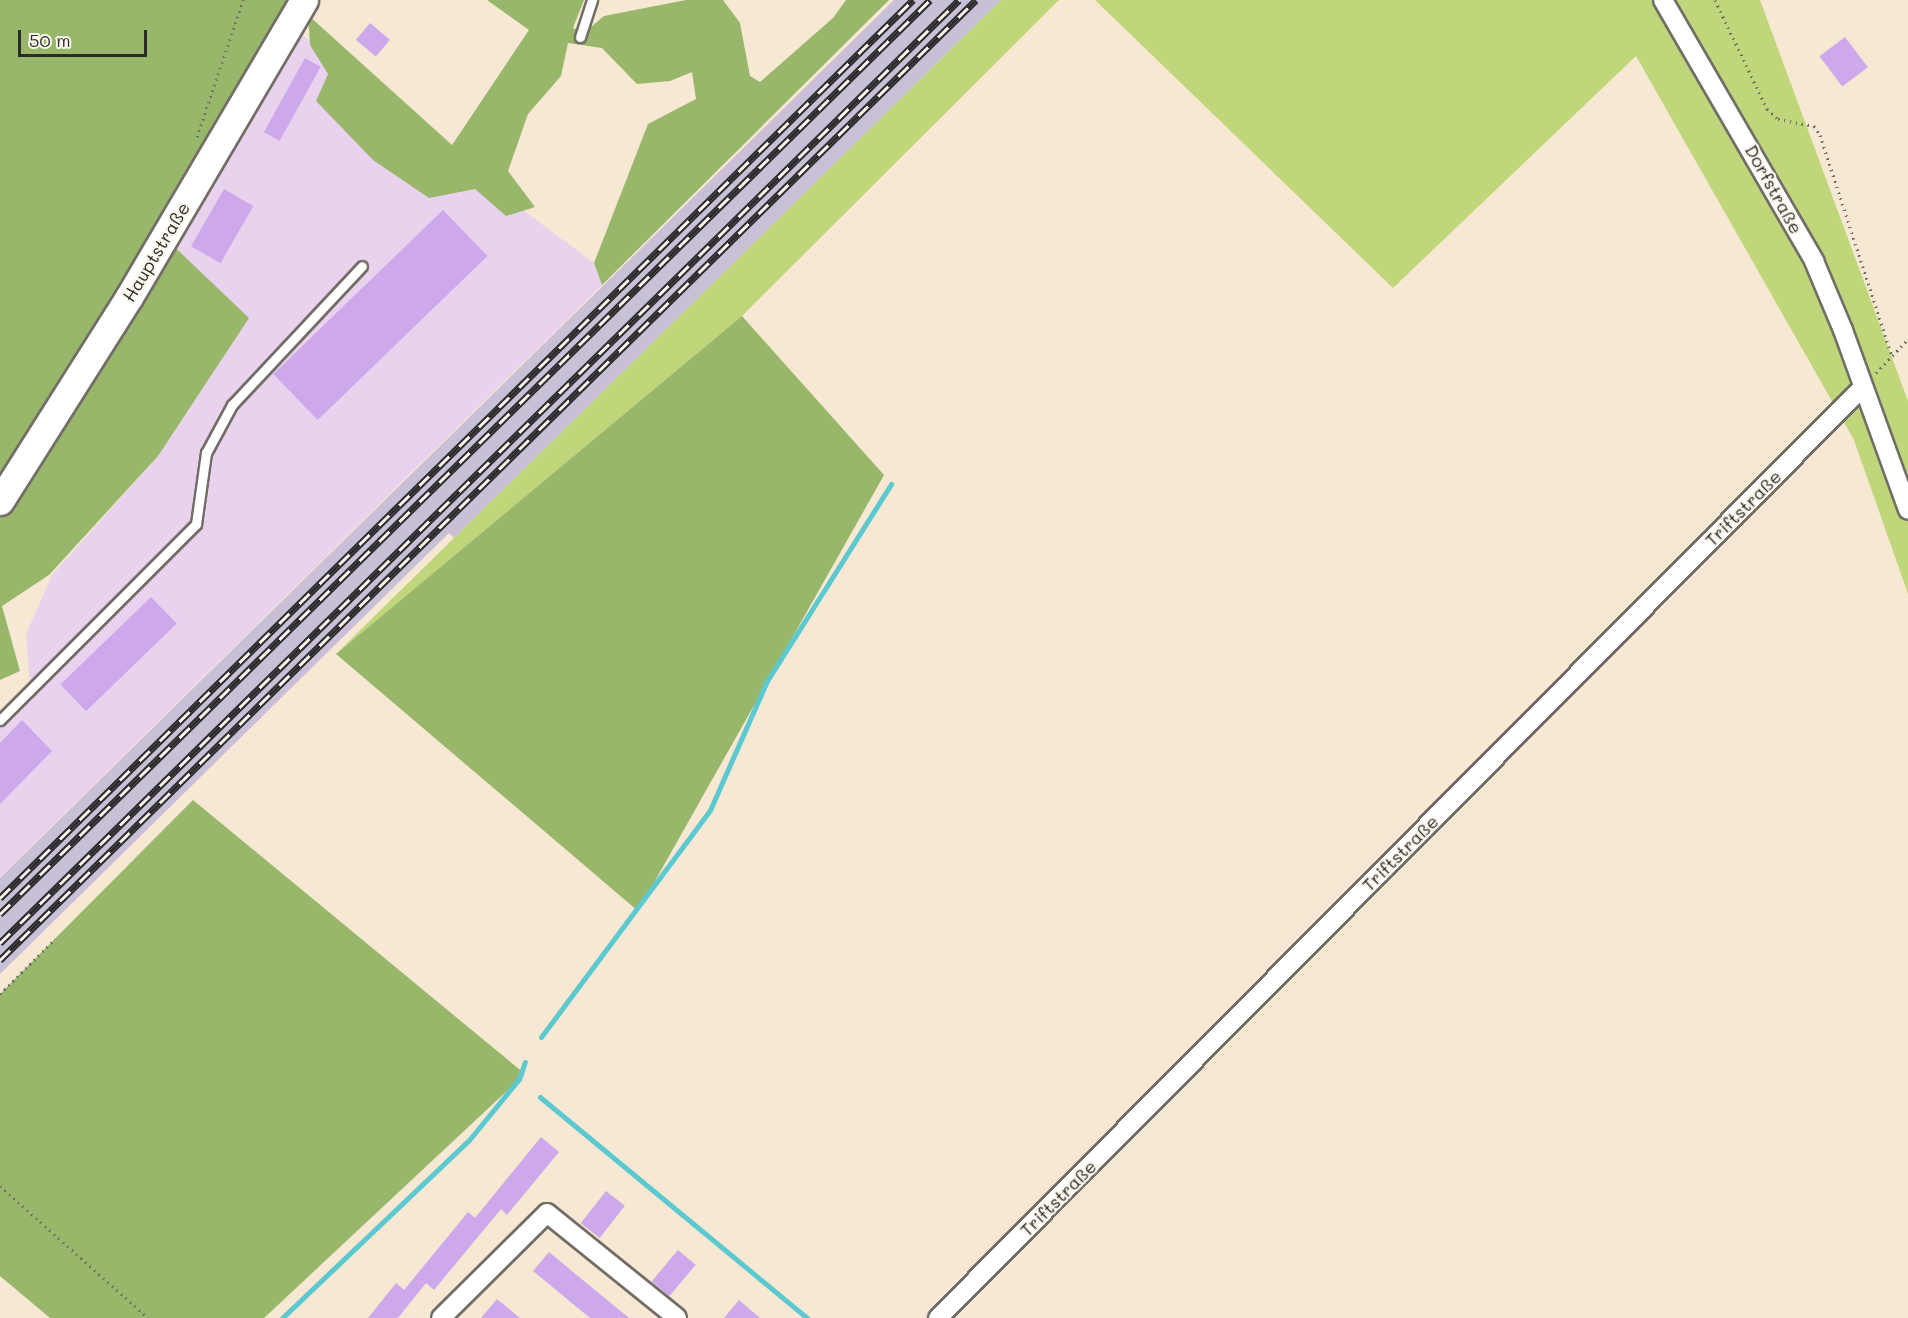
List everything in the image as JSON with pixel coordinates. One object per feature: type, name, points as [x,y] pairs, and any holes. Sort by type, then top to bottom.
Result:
[{"type":"street","name":"Hauptstraße","points":[[0,501],[129,297],[304,0]]},
{"type":"street","name":"Dorfstraße","points":[[1663,0],[1814,261],[1908,510]]},
{"type":"street","name":"Triftstraße","points":[[938,1318],[1862,388]]},
{"type":"street","points":[[441,1318],[547,1213],[677,1318]]},
{"type":"lane","points":[[580,37],[592,0]]},
{"type":"lane","points":[[0,720],[196,524],[206,453],[232,405],[362,266]]},
{"type":"path","points":[[196,144],[199,122],[243,0]]},
{"type":"path","points":[[1715,0],[1767,109],[1778,119],[1814,126],[1820,135],[1892,356]]},
{"type":"path","points":[[1862,388],[1908,339]]},
{"type":"path","points":[[0,994],[55,939]]},
{"type":"path","points":[[0,1186],[147,1318]]},
{"type":"shaded area","points":[[894,0],[1001,0],[454,538],[449,533],[0,974],[0,878]]},
{"type":"shaded area","points":[[296,30],[481,179],[594,263],[602,285],[0,877],[0,717],[30,684],[26,634],[52,575],[158,456],[168,241]]},
{"type":"green space","points":[[0,0],[296,0],[162,235],[249,318],[158,456],[49,575],[2,606],[20,671],[0,680]]},
{"type":"green space","points":[[487,0],[584,0],[573,28],[585,32],[604,16],[686,0],[723,0],[740,23],[750,76],[760,82],[833,18],[846,0],[889,0],[602,285],[594,263],[648,124],[696,99],[692,72],[670,81],[637,84],[602,48],[568,43],[561,76],[528,114],[508,171],[535,207],[506,216],[475,189],[429,198],[373,160],[316,101],[328,74],[310,45],[308,15],[452,145],[529,30]]},
{"type":"green space","points":[[1001,0],[1059,0],[742,316],[336,654]]},
{"type":"green space","points":[[1095,0],[1760,0],[1908,401],[1908,594],[1854,440],[1636,56],[1393,288]]},
{"type":"green space","points":[[742,316],[884,475],[638,911],[336,654]]},
{"type":"green space","points":[[193,800],[525,1074],[264,1318],[50,1318],[0,1276],[0,994]]},
{"type":"building","points":[[370,23],[390,40],[376,57],[356,40]]},
{"type":"building","points":[[1845,37],[1868,67],[1842,87],[1819,56]]},
{"type":"building","points":[[305,58],[321,67],[280,141],[264,132]]},
{"type":"building","points":[[224,189],[253,206],[220,263],[191,246]]},
{"type":"building","points":[[443,210],[487,256],[318,420],[273,374]]},
{"type":"building","points":[[151,597],[177,624],[86,711],[60,685]]},
{"type":"building","points":[[22,720],[52,751],[0,804],[0,743]]},
{"type":"building","points":[[541,1137],[559,1152],[507,1215],[501,1209],[434,1290],[426,1283],[398,1318],[368,1318],[396,1283],[404,1290],[468,1212],[475,1218]]},
{"type":"building","points":[[606,1191],[625,1206],[600,1238],[581,1223]]},
{"type":"building","points":[[678,1250],[696,1265],[669,1296],[652,1281]]},
{"type":"building","points":[[549,1252],[629,1318],[590,1318],[533,1271]]},
{"type":"building","points":[[497,1299],[520,1318],[481,1318]]},
{"type":"building","points":[[739,1300],[760,1318],[724,1318]]},
{"type":"waterway","points":[[541,1037],[710,810],[767,681],[891,484]]},
{"type":"waterway","points":[[282,1318],[469,1140],[519,1079],[525,1062]]},
{"type":"waterway","points":[[540,1097],[807,1318]]},
{"type":"railway","points":[[0,898],[913,0]]},
{"type":"railway","points":[[0,914],[930,0]]},
{"type":"railway","points":[[0,943],[959,0]]},
{"type":"railway","points":[[0,960],[976,0]]}]
